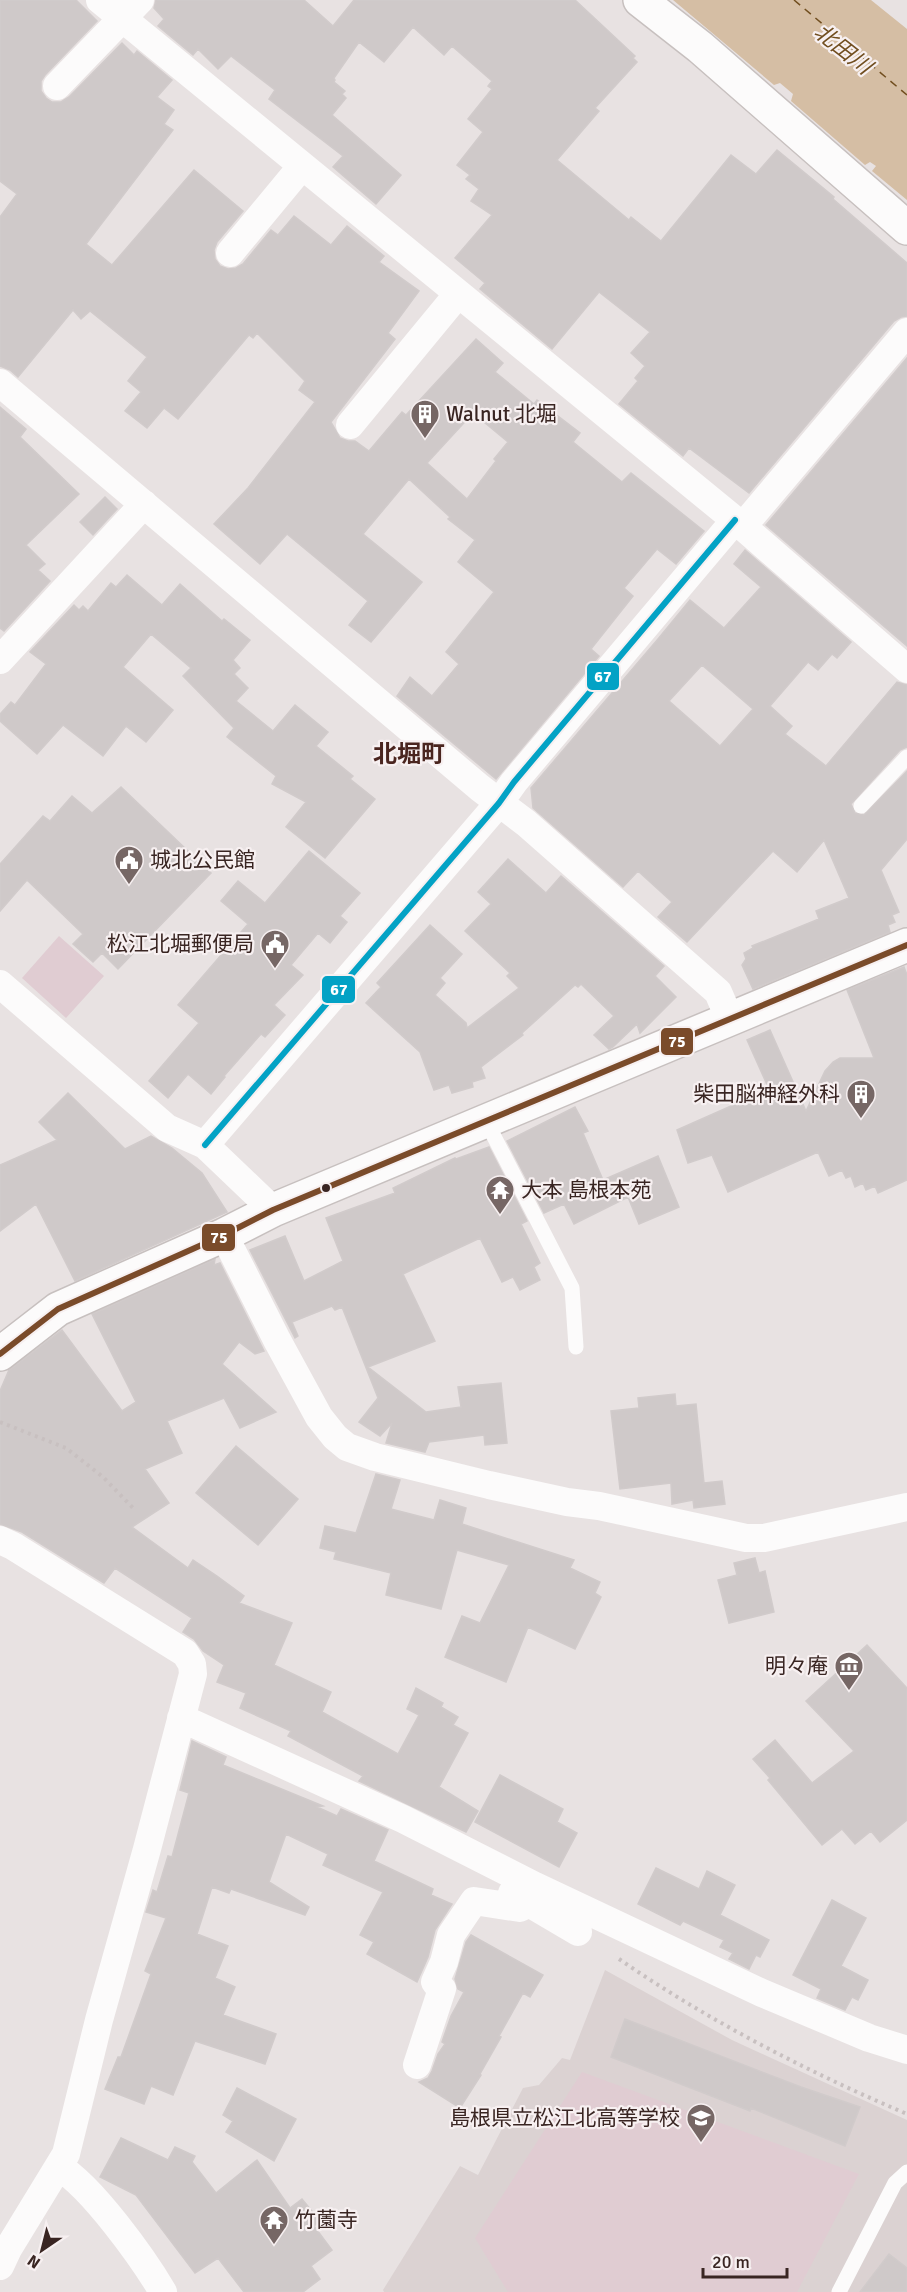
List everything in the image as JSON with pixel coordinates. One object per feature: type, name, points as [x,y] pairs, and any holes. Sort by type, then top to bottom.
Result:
[{"type":"street","points":[[100,0],[131,9],[302,166],[739,523],[907,669]]},
{"type":"street","points":[[640,0],[700,47],[907,228]]},
{"type":"street","points":[[57,86],[131,9]]},
{"type":"street","points":[[230,253],[302,166]]},
{"type":"street","points":[[350,425],[458,294]]},
{"type":"street","points":[[205,1145],[499,803],[514,782],[907,332]]},
{"type":"street","points":[[0,383],[499,803],[526,823],[718,992],[730,1020]]},
{"type":"street","points":[[2,654],[144,504]]},
{"type":"street","points":[[0,1354],[58,1309],[224,1235],[273,1210],[907,945]]},
{"type":"street","points":[[0,984],[167,1128],[205,1145],[273,1210]]},
{"type":"street","points":[[224,1235],[319,1418],[335,1437],[359,1452],[489,1485],[746,1538],[764,1538],[907,1507]]},
{"type":"street","points":[[0,1540],[185,1653],[192,1664],[193,1674],[99,2020],[66,2154],[8,2248],[0,2266]]},
{"type":"street","points":[[182,1718],[402,1819],[535,1886],[762,1992],[869,2038],[907,2050]]},
{"type":"street","points":[[402,1819],[409,1838],[578,1932]]},
{"type":"street","points":[[417,2065],[442,1989],[435,1982],[444,1962],[451,1935],[474,1901],[520,1908],[528,1903]]},
{"type":"street","points":[[59,2167],[88,2193],[128,2242],[163,2292]]},
{"type":"lane","points":[[861,806],[907,757]]},
{"type":"lane","points":[[486,1121],[572,1288],[576,1347]]},
{"type":"lane","points":[[839,2292],[895,2183],[907,2172]]},
{"type":"path","points":[[0,1422],[66,1448],[103,1477],[134,1509]]},
{"type":"path","points":[[578,1932],[709,2018],[860,2094],[907,2114]]},
{"type":"shaded area","points":[[59,936],[104,976],[66,1018],[22,978]]},
{"type":"shaded area","name":"島根県立松江北高等学校","points":[[605,1970],[732,2040],[907,2120],[907,2292],[384,2292],[383,2290],[460,2166],[478,2175],[523,2088],[539,2085],[562,2058],[570,2060]]},
{"type":"shaded area","name":"島根県立松江北高等学校","points":[[582,2072],[859,2174],[797,2292],[508,2292],[475,2238]]},
{"type":"water","name":"北田川","points":[[673,0],[871,0],[907,29],[907,200],[872,171],[876,166],[870,162],[865,165],[791,101],[793,94],[780,83],[774,85]]},
{"type":"building","points":[[0,0],[76,0],[97,21],[41,81],[41,91],[46,98],[52,102],[61,102],[69,97],[122,43],[134,55],[137,51],[172,80],[157,97],[174,110],[164,124],[173,130],[86,244],[112,265],[194,170],[243,211],[217,242],[214,250],[215,259],[220,266],[228,269],[243,264],[271,230],[278,235],[294,216],[331,245],[347,226],[384,256],[379,262],[419,291],[388,333],[395,339],[331,422],[340,438],[355,441],[369,451],[402,412],[406,415],[476,339],[503,363],[495,372],[534,404],[537,400],[580,433],[573,442],[622,482],[631,473],[704,531],[676,564],[657,549],[624,588],[633,596],[591,649],[599,656],[496,779],[397,696],[410,677],[432,696],[459,664],[446,652],[494,592],[458,562],[475,540],[448,519],[450,517],[409,479],[363,534],[422,582],[371,642],[349,625],[368,601],[287,534],[260,564],[214,524],[248,488],[315,402],[299,390],[305,381],[257,333],[253,338],[249,335],[178,419],[164,408],[147,428],[125,411],[141,392],[128,381],[147,357],[90,311],[81,319],[73,310],[18,377],[10,370],[0,366],[0,217],[17,194],[0,181]],"holes":[[[473,413],[508,442],[467,499],[427,463]]]},
{"type":"building","points":[[156,0],[304,0],[333,26],[354,0],[575,0],[635,56],[633,58],[637,62],[595,108],[599,111],[557,160],[629,220],[631,217],[661,241],[731,155],[756,174],[777,150],[834,197],[833,199],[907,263],[907,316],[894,321],[749,493],[689,448],[683,456],[619,404],[638,381],[635,378],[645,366],[631,353],[650,332],[599,292],[552,349],[480,289],[485,283],[455,258],[492,215],[471,201],[479,189],[466,179],[470,175],[457,165],[483,132],[468,119],[492,89],[488,86],[492,81],[452,46],[444,55],[413,27],[384,62],[359,42],[334,78],[334,82],[345,91],[342,94],[346,98],[332,115],[401,175],[376,204],[333,167],[343,156],[269,99],[275,90],[231,56],[218,69],[198,49],[193,55],[158,26],[164,19],[154,8]]},
{"type":"building","points":[[907,358],[907,646],[766,525]]},
{"type":"building","points":[[0,407],[26,429],[20,437],[79,494],[26,545],[45,564],[38,570],[50,581],[4,631],[0,628]]},
{"type":"building","points":[[105,497],[117,509],[93,535],[80,522]]},
{"type":"building","points":[[745,550],[851,642],[837,658],[832,654],[818,670],[808,662],[770,706],[792,726],[785,734],[826,766],[897,682],[907,685],[907,747],[900,750],[851,804],[855,813],[864,815],[907,771],[907,839],[881,870],[899,912],[892,915],[895,922],[888,925],[890,932],[753,989],[742,965],[746,959],[744,953],[753,948],[752,946],[819,919],[816,911],[849,898],[824,840],[797,872],[773,851],[687,942],[658,917],[672,902],[638,871],[623,887],[533,808],[531,788],[690,600],[724,628],[761,587],[734,564]],"holes":[[[702,665],[753,709],[720,746],[669,701]]]},
{"type":"building","points":[[127,575],[162,605],[180,584],[222,621],[224,619],[250,640],[233,660],[240,668],[234,674],[248,688],[236,701],[273,731],[295,705],[328,732],[316,746],[353,776],[350,779],[375,799],[325,858],[286,827],[306,802],[272,784],[276,776],[227,737],[234,728],[183,676],[191,668],[151,634],[123,667],[173,710],[146,742],[126,726],[103,756],[63,725],[37,754],[0,721],[0,714],[11,702],[15,705],[46,664],[30,652],[74,605],[79,610],[83,606],[88,611],[111,583],[116,587]]},
{"type":"building","name":"城北公民館","points":[[121,787],[211,873],[118,969],[102,953],[93,962],[73,944],[83,934],[27,880],[0,911],[0,864],[43,816],[50,821],[72,796],[92,813]]},
{"type":"building","points":[[309,851],[360,893],[340,916],[347,922],[330,943],[318,933],[291,965],[303,975],[274,1005],[285,1015],[265,1037],[261,1034],[211,1094],[188,1074],[168,1098],[149,1081],[199,1023],[178,1005],[248,924],[221,901],[238,881],[265,903]]},
{"type":"building","points":[[508,859],[546,893],[561,876],[664,966],[655,976],[676,997],[640,1033],[637,1024],[609,1049],[594,1035],[614,1016],[581,984],[578,987],[575,985],[522,1033],[523,1035],[481,1067],[485,1078],[472,1082],[473,1087],[452,1093],[449,1085],[434,1090],[420,1052],[366,1003],[381,987],[377,983],[430,925],[462,954],[440,978],[445,983],[435,995],[466,1023],[467,1028],[519,988],[507,976],[510,973],[465,931],[491,904],[478,892]]},
{"type":"building","points":[[904,967],[907,975],[907,1180],[878,1193],[875,1186],[866,1190],[863,1183],[855,1187],[851,1176],[846,1178],[842,1170],[829,1176],[818,1152],[728,1192],[712,1155],[688,1163],[677,1130],[769,1089],[747,1040],[770,1030],[806,1111],[825,1071],[833,1062],[840,1058],[874,1058],[847,990]]},
{"type":"building","points":[[68,1093],[125,1149],[151,1136],[172,1148],[202,1173],[227,1212],[75,1281],[36,1204],[0,1231],[0,1165],[57,1140],[39,1122]]},
{"type":"building","points":[[575,1107],[588,1131],[583,1133],[603,1180],[658,1156],[679,1207],[639,1224],[628,1197],[574,1224],[564,1204],[544,1213],[507,1141]]},
{"type":"building","points":[[489,1147],[527,1221],[521,1224],[540,1263],[534,1267],[540,1280],[520,1290],[513,1277],[502,1282],[480,1238],[403,1274],[435,1341],[368,1367],[426,1412],[461,1407],[458,1387],[501,1383],[507,1443],[485,1445],[484,1435],[429,1442],[425,1452],[386,1443],[392,1423],[380,1436],[359,1422],[378,1398],[342,1307],[335,1310],[332,1306],[292,1322],[298,1336],[295,1338],[250,1250],[285,1236],[304,1281],[343,1261],[326,1218],[395,1193],[393,1188],[455,1158]]},
{"type":"building","points":[[215,1259],[214,1265],[220,1263],[264,1351],[255,1354],[239,1342],[222,1364],[276,1412],[240,1428],[224,1398],[167,1421],[182,1453],[145,1469],[169,1503],[132,1527],[188,1568],[193,1560],[217,1576],[244,1596],[239,1603],[292,1623],[274,1665],[331,1692],[322,1712],[398,1754],[419,1715],[407,1709],[416,1688],[443,1703],[441,1707],[458,1717],[453,1725],[468,1733],[439,1787],[478,1811],[466,1832],[359,1781],[363,1776],[288,1736],[291,1731],[240,1708],[246,1693],[217,1682],[224,1665],[203,1651],[194,1639],[183,1632],[192,1618],[115,1568],[104,1583],[22,1532],[0,1524],[0,1391],[9,1370],[62,1330],[122,1411],[136,1402],[92,1314]]},
{"type":"building","points":[[675,1394],[676,1406],[696,1404],[704,1483],[722,1481],[725,1504],[694,1508],[693,1500],[672,1504],[671,1483],[620,1489],[611,1411],[639,1408],[638,1398]]},
{"type":"building","points":[[236,1446],[298,1499],[258,1545],[196,1493]]},
{"type":"building","points":[[376,1474],[400,1480],[391,1509],[434,1520],[440,1500],[466,1508],[462,1524],[574,1560],[570,1568],[600,1582],[595,1593],[601,1597],[575,1649],[528,1627],[506,1682],[445,1657],[462,1616],[480,1623],[509,1565],[457,1550],[441,1609],[386,1595],[391,1573],[334,1559],[336,1552],[320,1548],[325,1526],[356,1533]]},
{"type":"building","points":[[755,1558],[759,1573],[765,1571],[774,1612],[729,1623],[718,1580],[737,1575],[734,1563]]},
{"type":"building","points":[[867,1645],[907,1688],[907,1820],[880,1842],[871,1831],[855,1844],[842,1829],[822,1845],[753,1759],[775,1740],[812,1783],[854,1751],[806,1701]]},
{"type":"building","points":[[192,1741],[226,1757],[223,1765],[323,1806],[317,1807],[337,1816],[341,1809],[388,1830],[374,1861],[433,1889],[431,1895],[452,1904],[435,1930],[428,1957],[417,1982],[367,1954],[374,1942],[360,1935],[383,1892],[323,1865],[328,1854],[286,1834],[269,1882],[309,1907],[305,1915],[231,1889],[229,1893],[212,1887],[197,1934],[228,1946],[215,1978],[235,1987],[223,2015],[276,2034],[265,2064],[195,2041],[173,2095],[151,2086],[144,2104],[105,2089],[118,2057],[121,2057],[151,1974],[145,1971],[166,1918],[146,1912],[153,1890],[157,1892],[168,1856],[172,1857],[189,1793],[180,1790]]},
{"type":"building","points":[[500,1775],[563,1809],[557,1822],[577,1833],[559,1867],[475,1822]]},
{"type":"building","points":[[656,1868],[699,1889],[707,1871],[735,1885],[720,1915],[769,1940],[760,1957],[756,1955],[749,1969],[729,1959],[733,1953],[720,1947],[724,1940],[683,1921],[680,1925],[638,1904]]},
{"type":"building","points":[[832,1900],[866,1918],[841,1966],[868,1980],[858,2000],[852,1997],[845,2010],[817,1998],[821,1989],[793,1975]]},
{"type":"building","points":[[471,1935],[543,1975],[530,1997],[523,1993],[481,2075],[460,2108],[419,2082],[428,2078],[432,2071],[438,2054],[445,2044],[442,2042],[451,2016],[464,1992],[458,1989],[455,1979],[466,1942]]},
{"type":"building","points":[[625,2019],[801,2087],[860,2107],[845,2146],[751,2108],[750,2111],[611,2057]]},
{"type":"building","points":[[237,2088],[296,2119],[274,2161],[226,2132],[233,2121],[223,2115]]},
{"type":"building","points":[[121,2138],[168,2160],[175,2147],[195,2156],[192,2162],[216,2193],[257,2160],[290,2208],[302,2199],[320,2221],[314,2226],[332,2250],[311,2266],[320,2279],[303,2292],[244,2292],[218,2258],[195,2273],[136,2195],[100,2177]]},
{"type":"building","points":[[889,2254],[907,2268],[907,2292],[860,2292]]},
{"type":"ferry route","points":[[794,0],[907,95]]},
{"type":"transit line","name":"67","points":[[205,1145],[499,803],[514,782],[735,520]]},
{"type":"transit line","name":"75","points":[[0,1354],[58,1309],[224,1235],[273,1210],[907,945]]},
{"type":"place","name":"Walnut 北堀","points":[[425,440]]},
{"type":"place","name":"城北公民館","points":[[129,886]]},
{"type":"place","name":"松江北堀郵便局","points":[[275,970]]},
{"type":"place","name":"柴田脳神経外科","points":[[861,1120]]},
{"type":"place","name":"大本 島根本苑","points":[[500,1216]]},
{"type":"place","name":"明々庵","points":[[849,1692]]},
{"type":"place","name":"島根県立松江北高等学校","points":[[701,2144]]},
{"type":"place","name":"竹薗寺","points":[[274,2246]]},
{"type":"district","name":"北堀町","points":[[409,754]]}]
